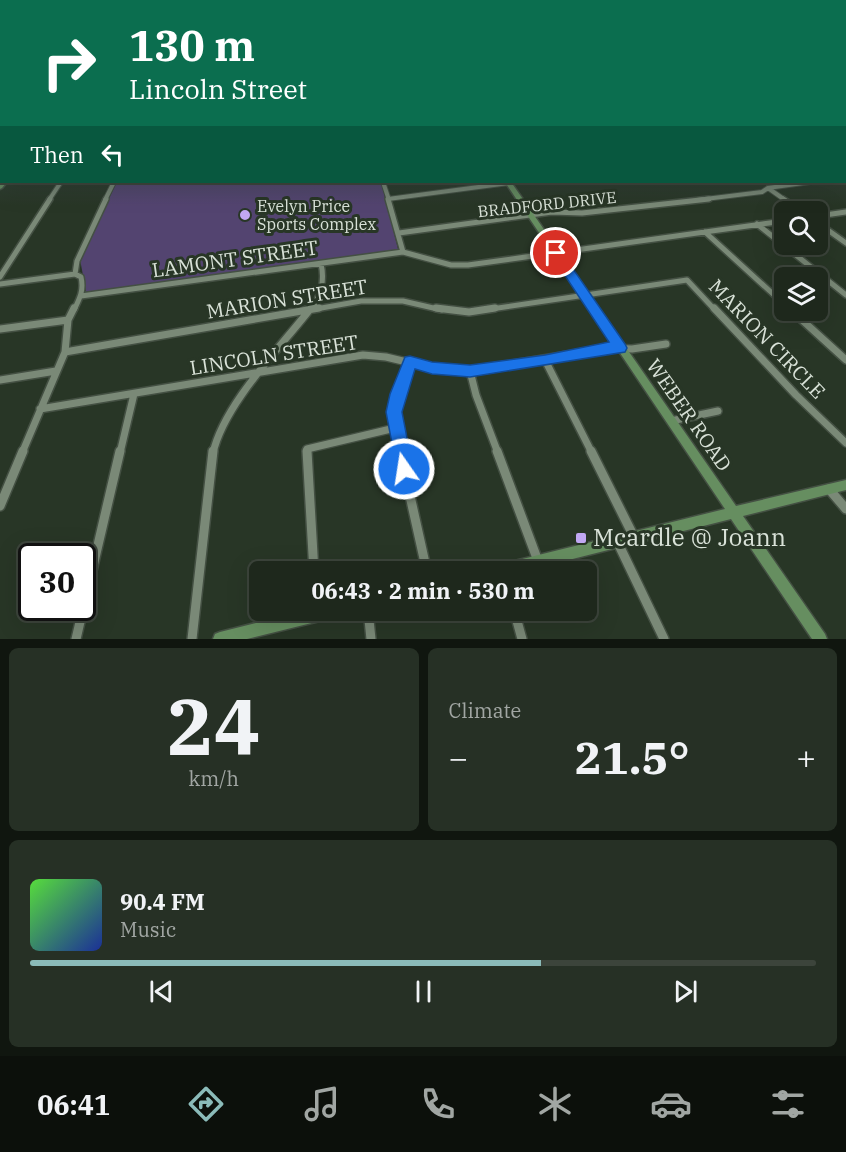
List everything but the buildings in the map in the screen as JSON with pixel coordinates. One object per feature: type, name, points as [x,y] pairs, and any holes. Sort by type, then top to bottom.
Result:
[{"type":"main road","name":"WEBER ROAD","points":[[510,183],[820,639]]},
{"type":"main road","points":[[538,561],[846,485]]},
{"type":"main road","points":[[223,639],[287,621]]},
{"type":"street","points":[[0,277],[60,183]]},
{"type":"street","points":[[75,274],[77,261],[114,183]]},
{"type":"street","points":[[383,183],[403,252]]},
{"type":"street","points":[[388,199],[502,183]]},
{"type":"street","name":"BRADFORD DRIVE","points":[[399,233],[531,216],[636,208],[762,192],[768,188],[789,183]]},
{"type":"street","points":[[768,188],[786,201]]},
{"type":"street","points":[[828,215],[846,212]]},
{"type":"street","name":"LAMONT STREET","points":[[81,296],[403,252],[451,265],[556,253],[774,221]]},
{"type":"street","points":[[757,224],[846,295]]},
{"type":"street","points":[[828,230],[846,243]]},
{"type":"street","points":[[705,232],[774,295]]},
{"type":"street","points":[[192,639],[213,450],[236,402],[318,300],[324,275],[321,264]]},
{"type":"street","points":[[0,284],[75,274],[81,277],[83,286],[81,296],[68,320],[65,352],[0,506]]},
{"type":"street","name":"MARION CIRCLE","points":[[585,296],[687,280],[796,395],[846,443]]},
{"type":"street","name":"MARION STREET","points":[[65,352],[361,301],[386,300],[448,311],[469,312],[585,296]]},
{"type":"street","points":[[0,329],[68,320]]},
{"type":"street","points":[[803,321],[846,360]]},
{"type":"street","name":"LINCOLN STREET","points":[[40,409],[363,355],[410,362],[432,368],[470,371],[610,348],[632,349],[666,344]]},
{"type":"street","points":[[545,360],[634,537]]},
{"type":"street","points":[[410,362],[398,394],[394,412],[395,428],[425,561]]},
{"type":"street","points":[[0,380],[56,371]]},
{"type":"street","points":[[470,371],[476,395],[538,561]]},
{"type":"street","points":[[75,639],[134,394]]},
{"type":"street","points":[[670,421],[718,411]]},
{"type":"street","points":[[313,561],[307,449],[395,428]]},
{"type":"street","points":[[829,489],[846,509]]},
{"type":"street","points":[[617,541],[664,639]]},
{"type":"street","points":[[369,621],[371,639]]},
{"type":"street","points":[[517,621],[522,639]]},
{"type":"shaded area","name":"Evelyn Price Sports Complex","points":[[117,183],[381,183],[398,249],[86,292],[80,259]]},
{"type":"place","name":"Evelyn Price Sports Complex","points":[[245,215]]},
{"type":"place","name":"Mcardle @ Joann","points":[[581,538]]},
{"type":"route","points":[[404,469],[394,412],[410,362],[432,368],[470,371],[620,348],[556,253]]}]
